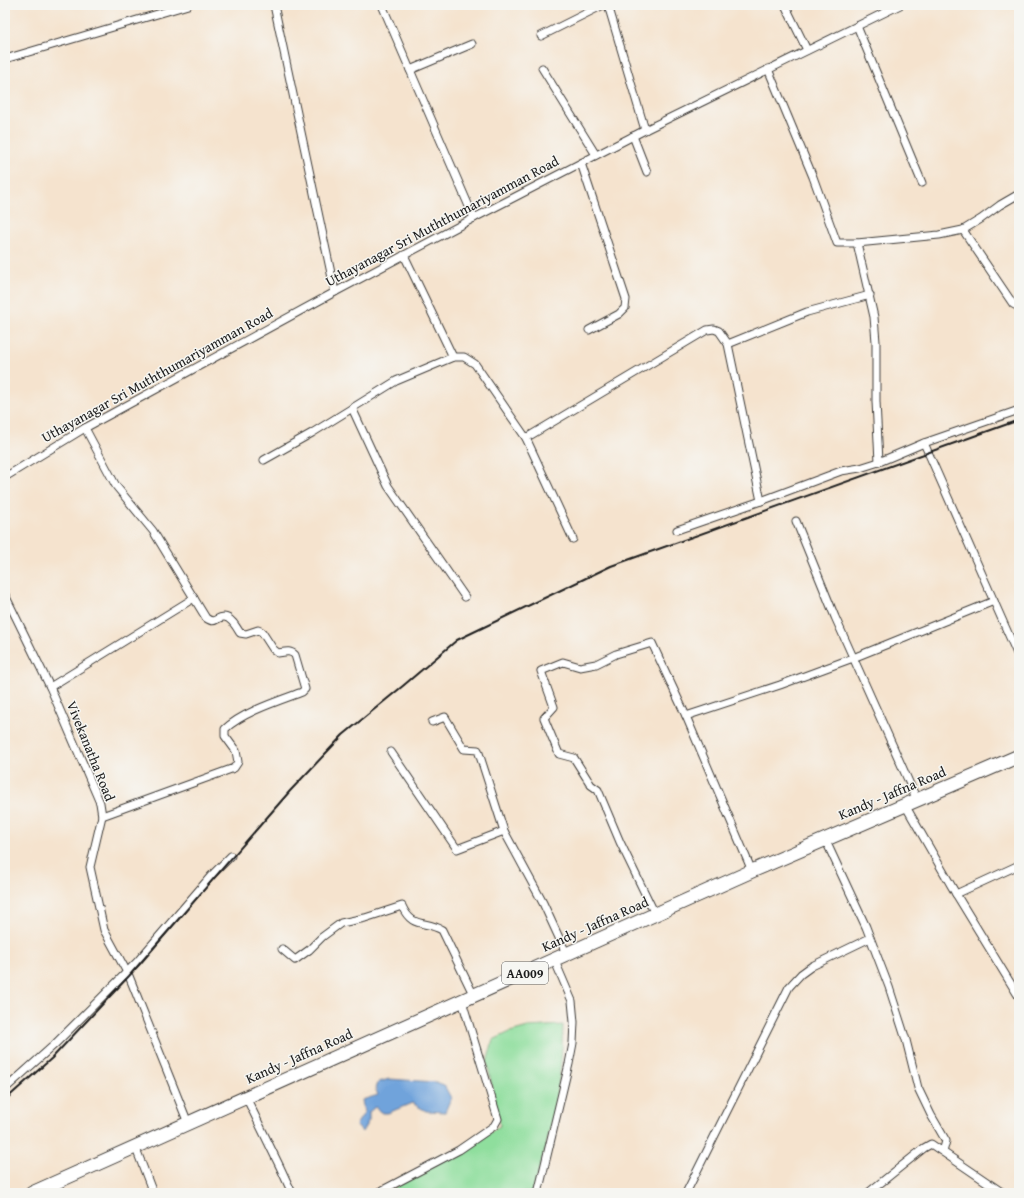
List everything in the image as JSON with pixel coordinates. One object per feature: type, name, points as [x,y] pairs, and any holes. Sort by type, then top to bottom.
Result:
[{"type":"highway","name":"Kandy - Jaffna Road","points":[[32,1193],[752,871],[1019,756]]},
{"type":"street","points":[[5,59],[188,5]]},
{"type":"street","points":[[274,5],[335,292]]},
{"type":"street","points":[[382,5],[474,218]]},
{"type":"street","points":[[541,36],[603,5]]},
{"type":"street","points":[[608,5],[645,130]]},
{"type":"street","points":[[785,5],[807,50]]},
{"type":"street","name":"Uthayanagar Sri Muththumariyamman Road","points":[[5,477],[85,428],[474,218],[645,130],[900,5]]},
{"type":"street","points":[[857,26],[922,183]]},
{"type":"street","points":[[410,70],[472,44]]},
{"type":"street","points":[[542,68],[596,156]]},
{"type":"street","points":[[768,69],[813,177],[837,243],[857,243],[939,236],[963,230],[1019,194]]},
{"type":"street","points":[[633,136],[647,172]]},
{"type":"street","points":[[581,163],[626,299],[625,308],[619,314],[589,330]]},
{"type":"street","points":[[963,230],[1013,304],[1019,307]]},
{"type":"street","points":[[857,243],[874,317],[879,462]]},
{"type":"street","points":[[404,255],[453,357]]},
{"type":"street","points":[[728,344],[808,312],[870,295]]},
{"type":"street","points":[[526,438],[707,330],[714,328],[728,344],[761,501]]},
{"type":"street","points":[[264,460],[396,381],[453,357],[464,357],[475,364],[526,438],[573,539]]},
{"type":"street","points":[[352,408],[388,486],[465,598]]},
{"type":"street","points":[[677,530],[841,471],[860,468],[879,462],[924,442],[1019,410]]},
{"type":"street","points":[[85,428],[116,486],[153,531],[206,618],[210,621],[224,617],[228,618],[240,633],[246,634],[258,630],[262,632],[272,648],[278,653],[292,652],[295,655],[305,689],[302,692],[261,708],[230,724],[225,729],[225,736],[236,751],[238,762],[234,768],[102,816]]},
{"type":"street","points":[[924,442],[1019,658]]},
{"type":"street","points":[[796,521],[911,802],[956,894],[1019,997]]},
{"type":"street","name":"Vivekanatha Road","points":[[5,595],[50,687],[100,803],[102,816],[90,867],[104,930],[130,976],[188,1123]]},
{"type":"street","points":[[50,687],[194,598]]},
{"type":"street","points":[[686,716],[853,658],[994,602]]},
{"type":"street","points":[[655,914],[620,842],[598,790],[591,785],[574,758],[559,754],[544,718],[554,707],[541,671],[563,662],[580,667],[596,664],[616,654],[652,643],[686,716],[752,871]]},
{"type":"street","points":[[432,722],[445,717],[464,749],[478,750],[504,831],[543,903],[572,1001],[574,1022],[573,1043],[537,1193]]},
{"type":"street","points":[[391,752],[457,849],[504,831]]},
{"type":"street","points":[[825,839],[866,927],[889,987],[906,1040],[918,1088],[946,1141],[943,1152]]},
{"type":"street","points":[[5,1089],[54,1046],[137,962],[211,876],[231,856]]},
{"type":"street","points":[[956,894],[1019,865]]},
{"type":"street","points":[[282,949],[295,960],[341,923],[365,918],[402,906],[405,913],[412,920],[423,924],[435,925],[442,930],[468,998],[498,1119],[494,1126],[459,1150],[378,1193]]},
{"type":"street","points":[[686,1193],[789,987],[812,966],[870,938]]},
{"type":"street","points":[[246,1097],[292,1193]]},
{"type":"street","points":[[868,1193],[931,1144],[1003,1193]]},
{"type":"street","points":[[135,1146],[153,1193]]},
{"type":"green space","points":[[563,1025],[561,1065],[553,1117],[531,1193],[386,1193],[500,1126],[487,1062],[493,1040],[510,1032],[528,1027]]},
{"type":"water","points":[[389,1079],[436,1082],[444,1085],[451,1098],[445,1112],[426,1111],[412,1103],[388,1113],[383,1113],[375,1107],[369,1112],[369,1120],[362,1132],[356,1125],[364,1113],[362,1100],[378,1095],[375,1088],[379,1082]]},
{"type":"railway","points":[[5,1100],[52,1058],[129,976],[290,791],[343,735],[457,640],[611,566],[1019,420]]}]
